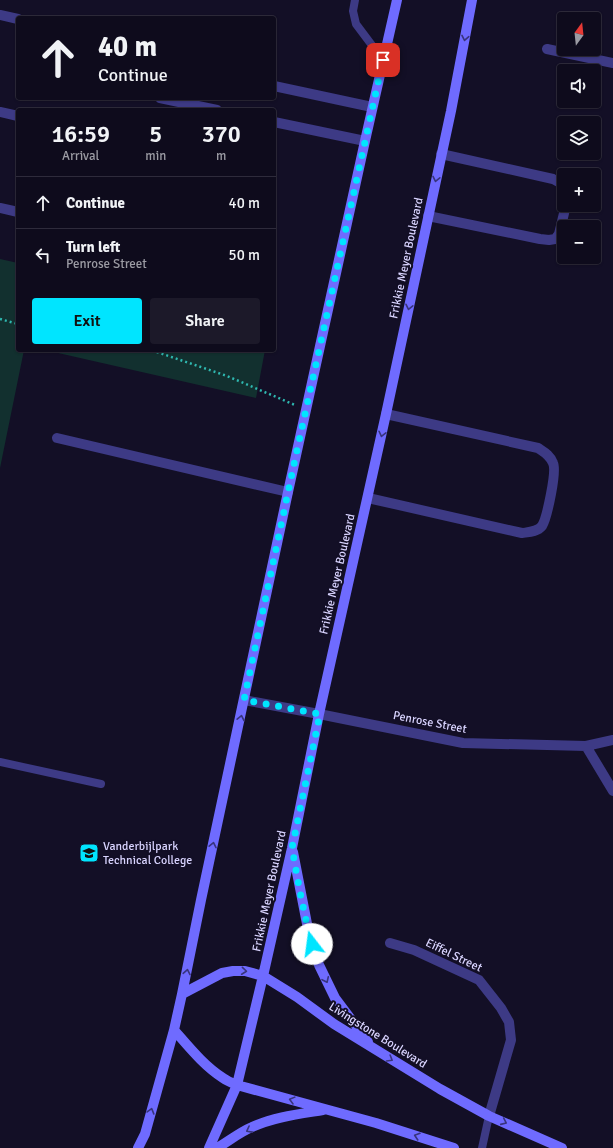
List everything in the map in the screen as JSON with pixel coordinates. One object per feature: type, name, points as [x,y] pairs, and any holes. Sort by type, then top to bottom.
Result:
[{"type":"main road","points":[[138,1148],[145,1134],[174,1030],[288,492],[372,107],[397,0]]},
{"type":"main road","name":"Frikkie Meyer Boulevard","points":[[209,1148],[237,1085],[263,976],[442,154],[472,0]]},
{"type":"main road","points":[[292,848],[309,934],[319,965],[335,998],[371,1047]]},
{"type":"main road","name":"Livingstone Boulevard","points":[[182,994],[210,979],[233,971],[245,971],[263,976],[297,997],[334,1024],[440,1089],[489,1116],[562,1148]]},
{"type":"main road","points":[[174,1030],[209,1067],[223,1079],[237,1085],[376,1123],[454,1148]]},
{"type":"main road","points":[[217,1148],[252,1127],[272,1120],[296,1114],[327,1110]]},
{"type":"street","points":[[0,15],[16,19]]},
{"type":"street","points":[[547,49],[613,63]]},
{"type":"street","points":[[276,86],[372,107]]},
{"type":"street","points":[[170,100],[208,108]]},
{"type":"street","points":[[0,112],[16,116]]},
{"type":"street","points":[[276,122],[365,141]]},
{"type":"street","points":[[442,154],[553,179],[557,181]]},
{"type":"street","points":[[0,208],[16,212]]},
{"type":"street","points":[[428,216],[549,240],[555,239],[559,234],[564,212]]},
{"type":"street","points":[[368,498],[522,533],[533,532],[541,527],[546,516],[554,474],[554,464],[549,455],[538,448],[386,414]]},
{"type":"street","points":[[57,438],[288,492]]},
{"type":"street","name":"Penrose Street","points":[[244,700],[463,743],[586,746],[613,740]]},
{"type":"street","points":[[586,746],[613,791]]},
{"type":"street","name":"Eiffel Street","points":[[390,943],[414,950],[479,980],[501,1008],[509,1022],[511,1040],[489,1116]]},
{"type":"lane","points":[[355,0],[352,11],[356,24],[383,60]]},
{"type":"lane","points":[[0,762],[100,784]]},
{"type":"lane","points":[[482,1148],[489,1116]]},
{"type":"path","points":[[0,319],[16,323]]},
{"type":"path","points":[[157,352],[227,376],[306,410]]},
{"type":"green space","points":[[0,259],[16,263],[16,352],[24,352],[0,468]]},
{"type":"green space","points":[[54,352],[265,352],[256,398]]},
{"type":"place","name":"Vanderbijlpark Technical College","points":[[89,853]]},
{"type":"route","points":[[312,944],[292,848],[320,714],[244,700],[294,464],[383,60]]}]
